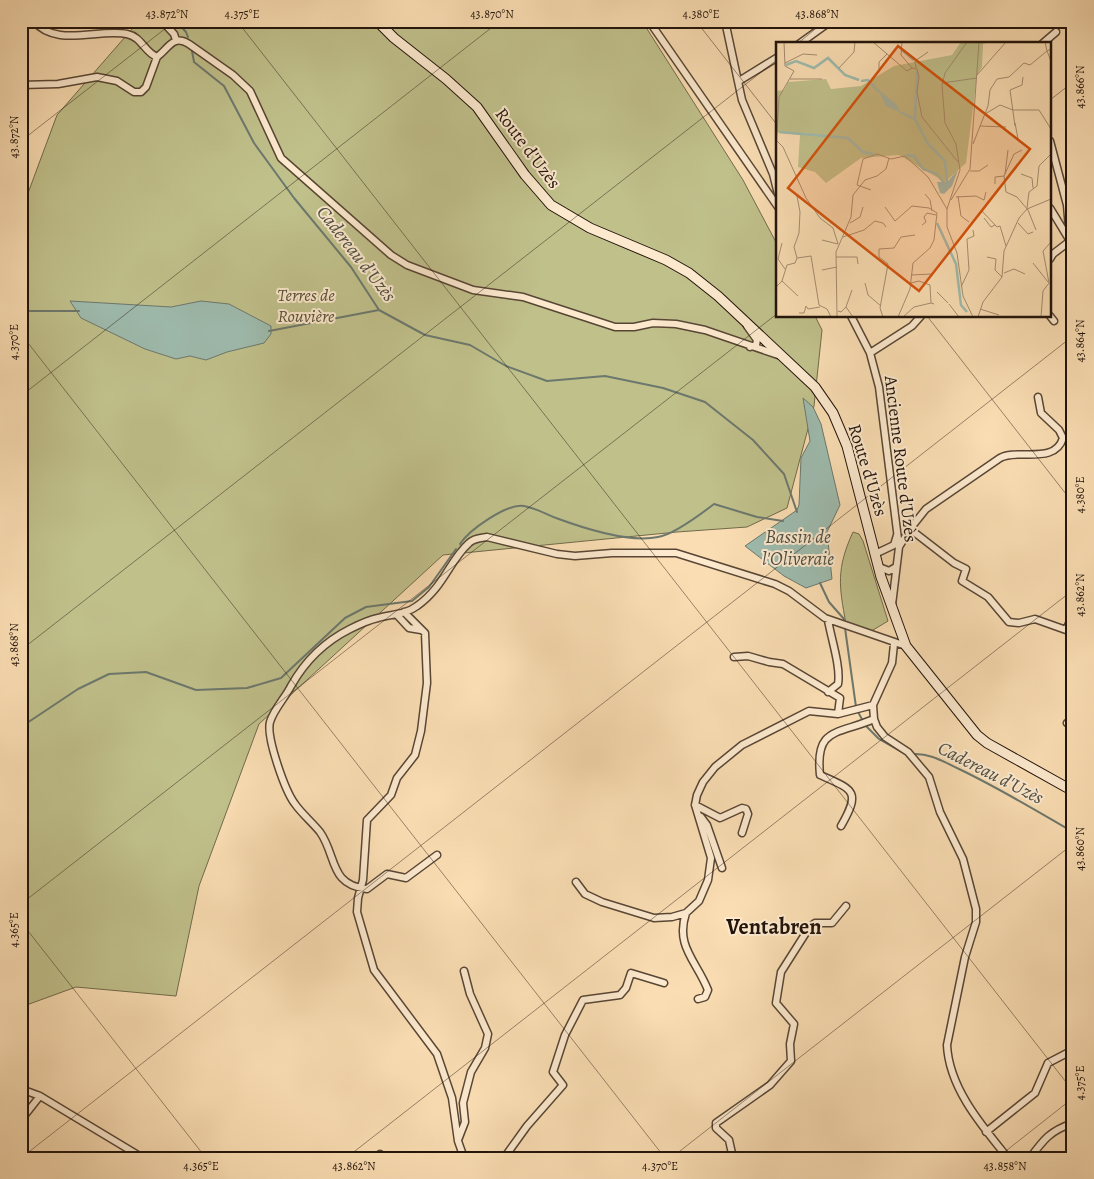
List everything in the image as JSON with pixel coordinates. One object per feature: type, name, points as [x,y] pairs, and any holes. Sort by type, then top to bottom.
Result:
[{"type":"main road","name":"Route d'Uzès","points":[[377,21],[394,38],[446,79],[477,107],[525,175],[551,205],[590,228],[666,260],[689,273],[739,315],[815,388],[832,413],[846,446],[878,567],[906,646],[977,735],[987,743],[1073,790]]},
{"type":"street","points":[[34,21],[50,33],[129,34],[137,38],[150,54],[157,57]]},
{"type":"street","points":[[162,21],[174,34],[176,40]]},
{"type":"street","points":[[649,21],[776,203]]},
{"type":"street","points":[[725,21],[742,100],[773,174],[776,186]]},
{"type":"street","points":[[802,42],[831,21]]},
{"type":"street","points":[[1044,42],[1056,32]]},
{"type":"street","points":[[21,85],[58,84],[97,77],[117,81],[134,92],[141,92],[146,87],[157,57],[168,45],[176,40],[190,44],[242,82],[255,99],[281,158],[391,256],[407,266],[473,290],[523,297],[615,327],[634,328],[652,323],[676,324],[705,330],[750,348],[784,358]]},
{"type":"street","points":[[739,82],[776,58]]},
{"type":"street","points":[[1052,148],[1067,205],[1071,242]]},
{"type":"street","points":[[1052,211],[1071,242]]},
{"type":"street","points":[[1052,257],[1058,250],[1071,242]]},
{"type":"street","points":[[739,315],[757,340],[756,345],[750,348]]},
{"type":"street","name":"Ancienne Route d'Uzès","points":[[852,318],[870,353],[879,387],[900,547],[892,610]]},
{"type":"street","points":[[870,353],[912,326],[919,318]]},
{"type":"street","points":[[750,348],[770,344]]},
{"type":"street","points":[[761,351],[770,344]]},
{"type":"street","points":[[900,547],[910,529],[926,509],[1000,458],[1006,455],[1042,454],[1055,450],[1063,438],[1059,430],[1041,413],[1038,397]]},
{"type":"street","points":[[910,529],[954,563],[966,569],[962,582],[988,597],[1008,622],[1019,623],[1035,619],[1066,630],[1071,619]]},
{"type":"street","points":[[875,554],[886,551],[894,545],[898,534]]},
{"type":"street","points":[[437,855],[406,878],[387,874],[367,889],[345,880],[335,870],[326,840],[295,804],[287,789],[270,736],[269,724],[298,674],[327,643],[378,617],[401,614],[414,609],[430,598],[470,542],[487,537],[557,554],[575,556],[638,552],[676,553],[775,584],[788,591],[828,620],[894,644],[906,646]]},
{"type":"street","points":[[886,551],[894,554],[897,559]]},
{"type":"street","points":[[878,567],[889,571],[896,567]]},
{"type":"street","points":[[401,614],[425,633],[427,683],[419,739],[415,755],[397,778],[391,795],[368,820],[362,888],[358,898],[357,912],[374,970],[437,1054],[452,1098],[458,1141],[464,1158]]},
{"type":"street","points":[[828,620],[832,647],[840,673],[838,684],[828,692]]},
{"type":"street","points":[[894,644],[892,663],[873,705],[874,719],[877,727],[885,736],[910,754],[929,777],[940,812],[963,858],[976,909],[976,922],[960,975],[948,1056],[956,1082],[986,1132],[1008,1158]]},
{"type":"street","points":[[734,657],[748,656],[783,664],[840,698],[838,714]]},
{"type":"street","points":[[576,882],[585,894],[602,902],[654,918],[672,917],[686,913],[699,901],[708,880],[710,858],[696,805],[697,795],[703,782],[715,767],[742,745],[809,710],[838,714],[858,711],[873,705]]},
{"type":"street","points":[[841,826],[852,807],[853,796],[847,787],[820,775],[820,745],[828,736],[874,719]]},
{"type":"street","points":[[696,805],[720,818],[742,808],[746,809],[748,814],[742,826],[742,834]]},
{"type":"street","points":[[700,816],[707,825],[722,868]]},
{"type":"street","points":[[733,1158],[729,1140],[716,1128],[716,1123],[770,1085],[791,1061],[790,1044],[794,1024],[776,1003],[781,972],[808,928],[816,923],[832,923],[846,906]]},
{"type":"street","points":[[686,913],[682,926],[682,939],[686,951],[694,958],[708,990],[705,997],[698,999]]},
{"type":"street","points":[[458,1141],[465,1122],[463,1103],[471,1072],[485,1048],[488,1034],[470,994],[464,971]]},
{"type":"street","points":[[504,1158],[527,1126],[563,1085],[553,1072],[565,1035],[583,1000],[620,995],[626,988],[630,973],[664,983]]},
{"type":"street","points":[[986,1132],[1035,1093],[1048,1063],[1073,1050]]},
{"type":"street","points":[[21,1089],[40,1096],[138,1155],[150,1158]]},
{"type":"street","points":[[21,1120],[40,1096]]},
{"type":"street","points":[[1030,1158],[1045,1138],[1055,1129],[1073,1123]]},
{"type":"street","points":[[801,1158],[807,1158]]},
{"type":"green space","name":"Terres de Rouvière","points":[[139,21],[642,21],[743,180],[776,242],[776,318],[816,318],[822,330],[814,406],[787,508],[747,527],[443,555],[259,724],[199,886],[176,996],[76,987],[21,1007],[21,212],[57,115]]},
{"type":"green space","name":"Bassin de l'Oliveraie","points":[[853,532],[859,534],[863,541],[888,621],[868,633],[846,624],[842,599],[841,567]]},
{"type":"water","points":[[70,301],[171,307],[201,301],[229,304],[271,326],[271,334],[264,343],[227,352],[206,360],[190,356],[176,359],[145,349],[81,318]]},
{"type":"water","name":"Bassin de l'Oliveraie","points":[[803,398],[813,407],[821,424],[840,505],[827,532],[832,579],[806,588],[784,576],[745,546],[797,510],[799,505],[801,458],[810,441]]},
{"type":"waterway","name":"Cadereau d'Uzès","points":[[176,21],[188,37]]},
{"type":"waterway","name":"Cadereau d'Uzès","points":[[192,51],[194,62],[224,86],[254,143],[294,198],[351,267],[379,310],[425,335],[470,345],[506,366],[547,381],[605,376],[663,388],[705,402],[753,440],[784,474],[797,512]]},
{"type":"waterway","points":[[269,331],[379,310]]},
{"type":"waterway","points":[[21,311],[79,311]]},
{"type":"waterway","points":[[460,544],[480,525],[499,513],[517,506],[532,508],[593,530],[634,538],[664,535],[686,524],[714,504],[757,517],[783,521]]},
{"type":"waterway","points":[[21,727],[78,689],[109,674],[146,672],[196,690],[247,688],[281,678],[345,618],[366,607],[412,601],[429,587],[456,549]]},
{"type":"waterway","name":"Cadereau d'Uzès","points":[[820,583],[829,602],[844,619],[844,623]]},
{"type":"waterway","name":"Cadereau d'Uzès","points":[[845,628],[856,707]]},
{"type":"waterway","name":"Cadereau d'Uzès","points":[[858,712],[863,721]]},
{"type":"waterway","name":"Cadereau d'Uzès","points":[[865,725],[879,739],[905,754]]},
{"type":"waterway","name":"Cadereau d'Uzès","points":[[913,754],[931,756],[974,776],[1073,832]]},
{"type":"district","name":"Ventabren","points":[[774,926]]}]
